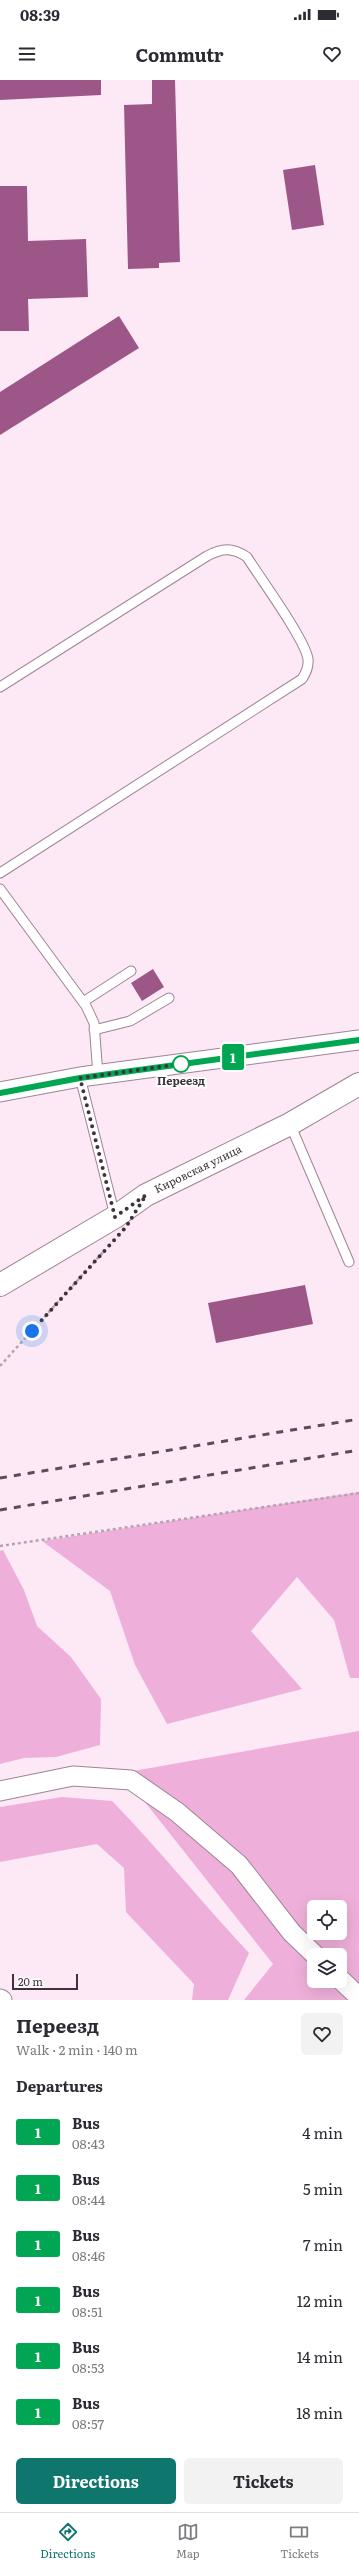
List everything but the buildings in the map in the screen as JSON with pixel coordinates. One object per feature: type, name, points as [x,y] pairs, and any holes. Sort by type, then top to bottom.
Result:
[{"type":"main road","name":"Кировская улица","points":[[0,1285],[115,1217],[146,1195],[290,1124],[359,1084]]},
{"type":"street","points":[[0,1092],[89,1076],[359,1040]]},
{"type":"street","points":[[0,1791],[73,1776],[131,1780],[177,1812],[239,1865],[292,1933],[308,1948]]},
{"type":"street","points":[[347,1986],[359,1997]]},
{"type":"lane","points":[[0,687],[207,556],[228,549],[238,551],[247,557],[299,640],[308,658],[307,670],[302,679],[0,873]]},
{"type":"lane","points":[[0,889],[83,1002],[94,1023],[89,1076],[115,1217]]},
{"type":"lane","points":[[83,1002],[130,971]]},
{"type":"lane","points":[[94,1030],[130,1021],[169,998]]},
{"type":"lane","points":[[290,1124],[349,1262]]},
{"type":"path","points":[[0,1366],[110,1244]]},
{"type":"path","points":[[0,1546],[359,1493]]},
{"type":"shaded area","points":[[359,1492],[359,1678],[350,1678],[334,1620],[297,1577],[251,1631],[302,1689],[167,1724],[135,1665],[110,1591],[42,1541]]},
{"type":"shaded area","points":[[3,1550],[24,1590],[37,1626],[71,1657],[101,1699],[100,1745],[56,1757],[24,1758],[0,1764],[0,1551]]},
{"type":"shaded area","points":[[359,1731],[359,2000],[244,2000],[273,1964],[122,1773]]},
{"type":"shaded area","points":[[62,1797],[112,1801],[147,1838],[249,1953],[228,2000],[192,2000],[194,1984],[126,1912],[124,1868],[97,1844],[0,1862],[0,1807]]},
{"type":"railway","points":[[0,1478],[359,1419]]},
{"type":"railway","points":[[0,1510],[359,1450]]},
{"type":"bus line","name":"1","points":[[0,1093],[80,1078],[359,1040]]},
{"type":"place","name":"Переезд","points":[[181,1064]]},
{"type":"route","points":[[32,1331],[126,1227],[146,1195],[115,1217],[80,1078],[181,1064]]}]
